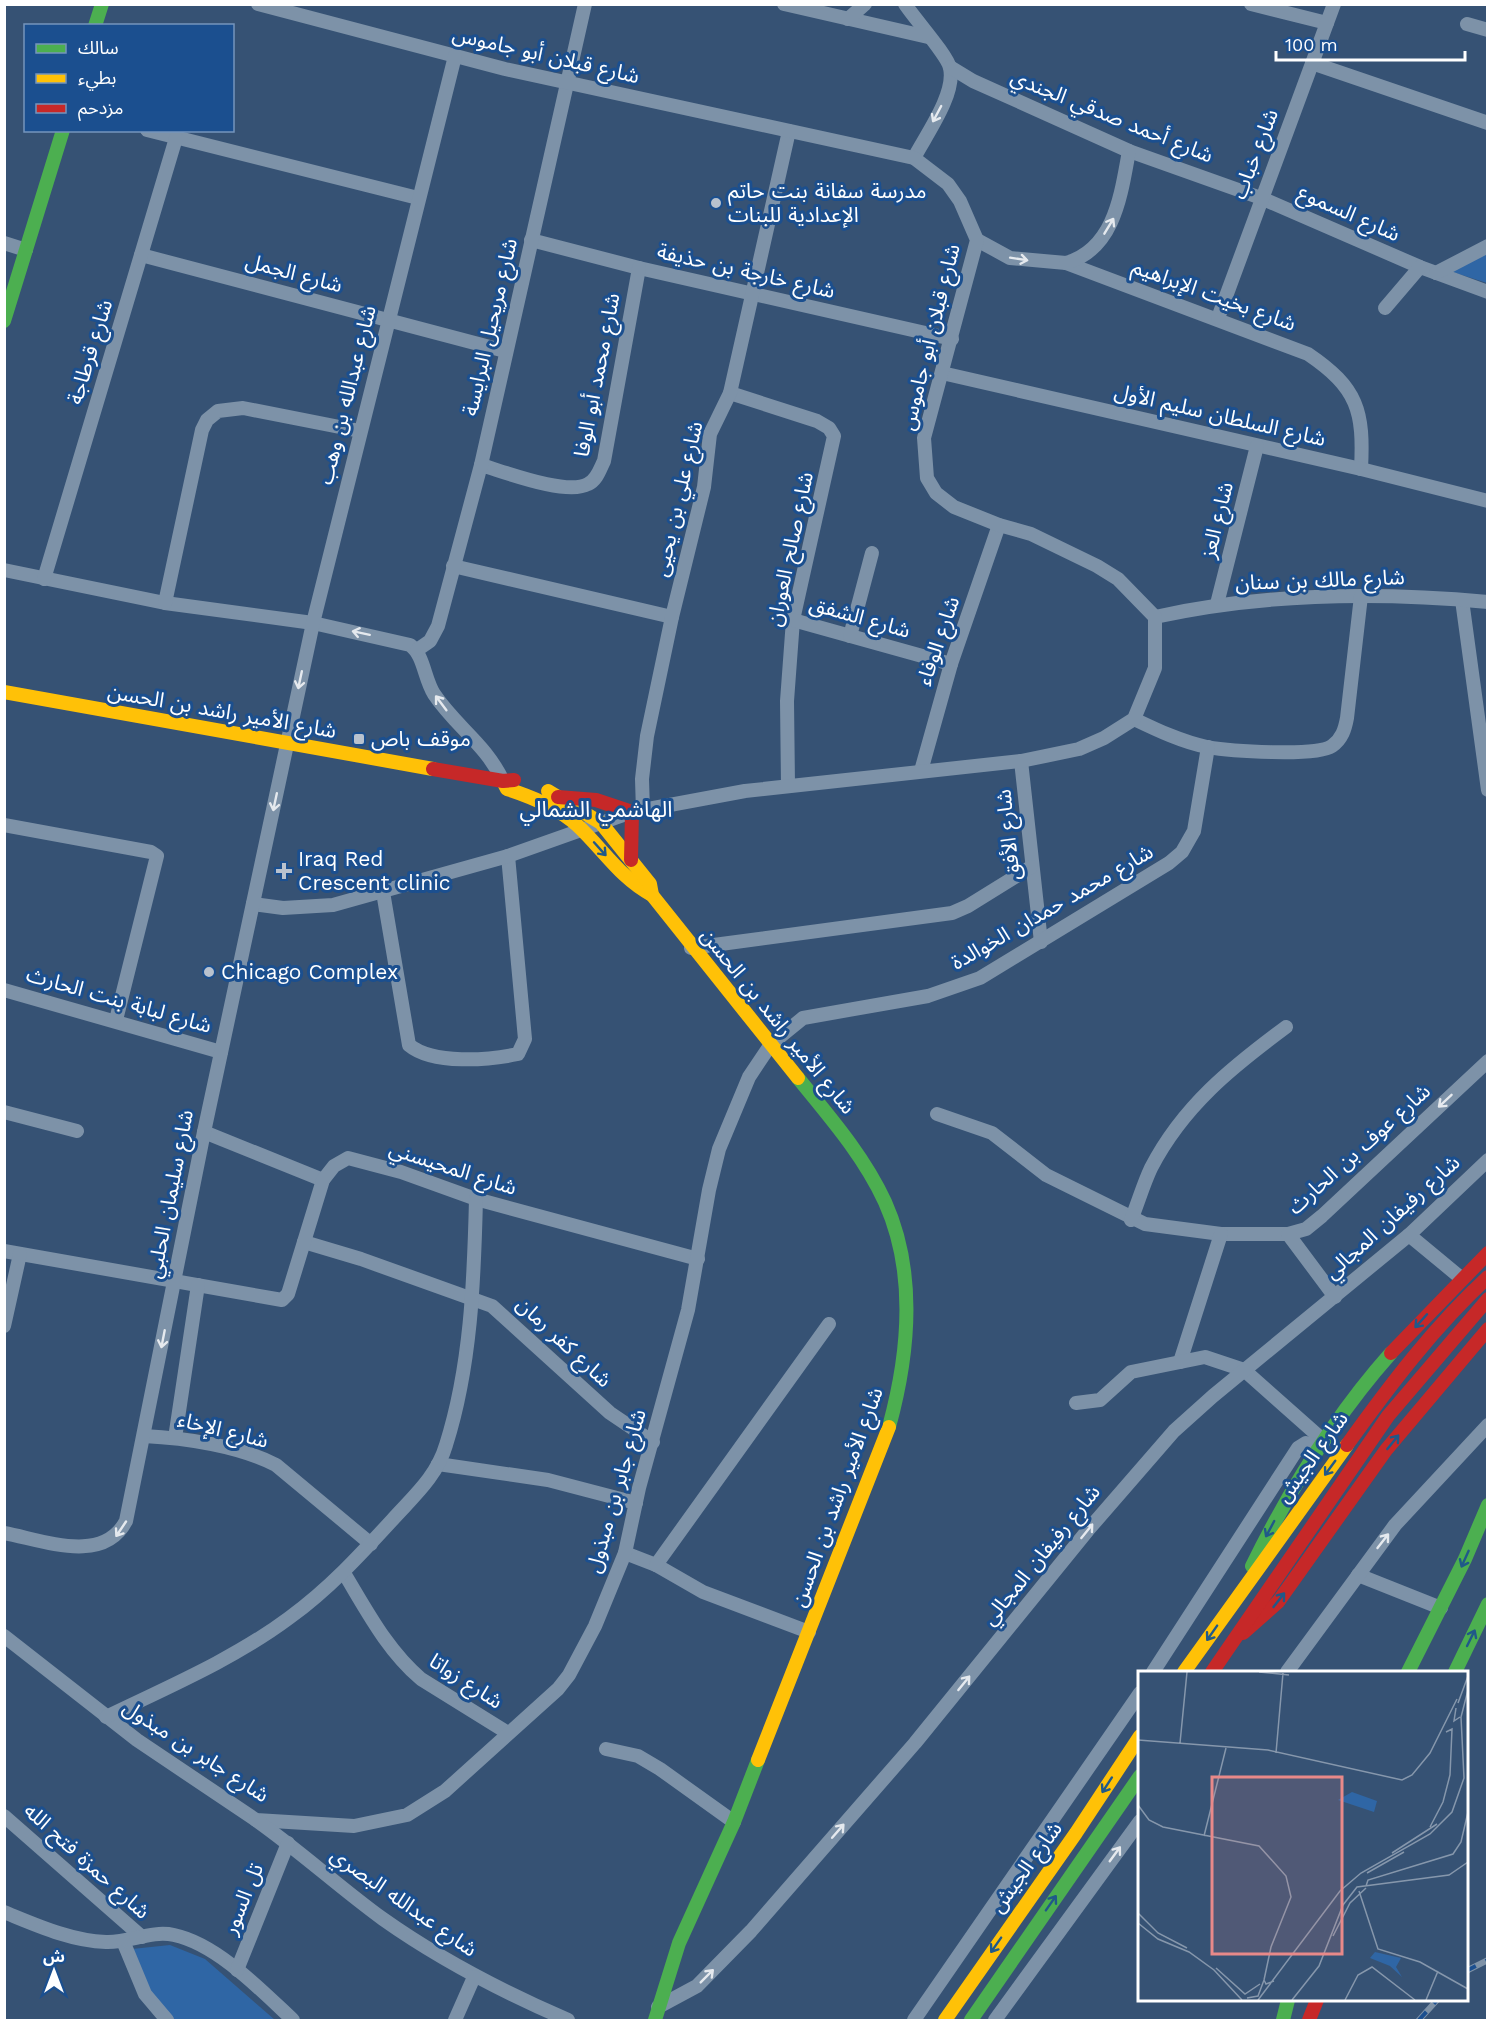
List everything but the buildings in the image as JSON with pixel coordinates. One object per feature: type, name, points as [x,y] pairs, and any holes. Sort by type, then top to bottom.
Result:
[{"type":"main road","points":[[96,24],[102,4]]},
{"type":"main road","points":[[4,321],[62,132]]},
{"type":"main road","name":"شارع الأمير راشد بن الحسن","points":[[4,692],[286,745],[503,782],[515,780],[531,783],[557,796],[601,823],[650,884],[652,895],[692,948],[771,1044],[872,1178],[894,1225],[900,1246],[905,1284],[908,1330],[897,1402],[888,1431],[734,1822],[679,1942],[657,2014]]},
{"type":"main road","name":"شارع الأمير راشد بن الحسن","points":[[503,782],[507,789],[532,795],[582,830],[634,888],[652,895]]},
{"type":"main road","points":[[557,796],[586,796],[637,811],[631,860]]},
{"type":"main road","points":[[1239,1594],[1287,1496],[1322,1444],[1387,1359],[1461,1278],[1488,1253]]},
{"type":"main road","name":"شارع الجيش","points":[[1185,1671],[1391,1384],[1459,1304],[1488,1277]]},
{"type":"main road","name":"شارع الجيش","points":[[1213,1671],[1388,1416],[1488,1299]]},
{"type":"main road","points":[[1235,1639],[1256,1624],[1278,1602],[1386,1450],[1488,1329]]},
{"type":"main road","points":[[1273,1488],[1287,1496]]},
{"type":"main road","points":[[1409,1671],[1466,1560],[1488,1504]]},
{"type":"main road","points":[[1455,1671],[1488,1604]]},
{"type":"main road","name":"شارع الجيش","points":[[945,2020],[1076,1833],[1138,1739]]},
{"type":"main road","name":"شارع الجيش","points":[[970,2020],[1138,1779]]},
{"type":"main road","points":[[1283,2020],[1288,2001]]},
{"type":"main road","points":[[1309,2020],[1317,2001]]},
{"type":"street","name":"شارع قبلان أبو جاموس","points":[[258,4],[567,83],[914,158],[948,184],[960,201],[977,240],[924,438],[927,478],[936,493],[954,507],[999,525],[1031,534],[1097,566],[1118,579],[1155,617]]},
{"type":"street","name":"شارع مريحيل البرايسة","points":[[414,648],[435,634],[481,465],[585,4]]},
{"type":"street","points":[[848,19],[864,4]]},
{"type":"street","points":[[904,4],[941,51],[950,67],[950,83],[945,98],[914,158]]},
{"type":"street","points":[[1251,4],[1328,23]]},
{"type":"street","name":"شارع خباب","points":[[1218,318],[1334,4]]},
{"type":"street","points":[[791,5],[928,37]]},
{"type":"street","points":[[1467,24],[1488,30]]},
{"type":"street","name":"شارع عبدالله بن وهب","points":[[286,745],[313,623],[387,319],[455,56]]},
{"type":"street","points":[[1312,63],[1488,123]]},
{"type":"street","name":"شارع أحمد صدقي الجندي","points":[[950,67],[973,81],[1129,151],[1261,198]]},
{"type":"street","name":"شارع علي بن يحيى","points":[[637,811],[647,736],[672,617],[704,487],[710,434],[730,393],[789,131]]},
{"type":"street","points":[[154,132],[418,198]]},
{"type":"street","name":"شارع قرطاجة","points":[[44,579],[176,138]]},
{"type":"street","points":[[1066,263],[1078,259],[1098,243],[1110,227],[1119,204],[1129,151]]},
{"type":"street","name":"شارع السموع","points":[[1261,198],[1420,267],[1488,292]]},
{"type":"street","name":"شارع خارجة بن حذيفة","points":[[531,240],[639,268],[952,339]]},
{"type":"street","name":"شارع بخيت الإبراهيم","points":[[977,240],[1010,258],[1066,263],[1288,344],[1323,364],[1346,389],[1360,413],[1363,427],[1361,469]]},
{"type":"street","points":[[4,243],[26,250]]},
{"type":"street","points":[[1436,273],[1488,246]]},
{"type":"street","name":"شارع الجمل","points":[[141,255],[506,351]]},
{"type":"street","points":[[1385,308],[1420,267]]},
{"type":"street","name":"شارع محمد أبو الوفا","points":[[481,465],[558,486],[574,488],[588,484],[597,476],[604,461],[639,268]]},
{"type":"street","name":"شارع السلطان سليم الأول","points":[[942,372],[1257,447],[1361,469],[1488,501]]},
{"type":"street","name":"شارع صالح العوران","points":[[730,393],[817,421],[829,428],[834,436],[793,620],[787,701],[788,785]]},
{"type":"street","points":[[165,603],[202,430],[207,420],[218,411],[243,408],[360,431]]},
{"type":"street","name":"شارع العز","points":[[1217,604],[1257,447]]},
{"type":"street","name":"شارع الوفاء","points":[[921,771],[951,664],[999,525]]},
{"type":"street","points":[[850,636],[872,553]]},
{"type":"street","points":[[453,566],[672,617]]},
{"type":"street","points":[[4,570],[165,603],[313,623],[414,648],[427,682],[434,693],[450,715],[489,755],[503,782]]},
{"type":"street","points":[[1134,718],[1185,741],[1208,747],[1315,752],[1332,746],[1343,734],[1347,718],[1361,596]]},
{"type":"street","name":"شارع مالك بن سنان","points":[[1155,617],[1217,604],[1361,596],[1488,602]]},
{"type":"street","points":[[1462,600],[1488,790]]},
{"type":"street","points":[[253,904],[308,908],[333,905],[508,856],[637,811],[788,785],[1021,760],[1078,749],[1104,738],[1134,718],[1155,668],[1155,617]]},
{"type":"street","name":"شارع الشفق","points":[[793,620],[951,664]]},
{"type":"street","name":"شارع سليمان الحلبي","points":[[4,1533],[84,1547],[106,1543],[115,1538],[126,1521],[204,1132],[286,745]]},
{"type":"street","name":"شارع محمد حمدان الخوالدة","points":[[771,1044],[803,1018],[928,996],[980,978],[1169,863],[1182,852],[1194,831],[1208,747]]},
{"type":"street","name":"شارع الأفق","points":[[1021,760],[1041,942]]},
{"type":"street","points":[[4,825],[154,853],[156,859],[116,1020]]},
{"type":"street","points":[[383,892],[409,1045],[416,1051],[438,1057],[484,1060],[518,1054],[525,1039],[508,856]]},
{"type":"street","points":[[692,948],[952,913],[968,906],[1031,867]]},
{"type":"street","name":"شارع لبابة بنت الحارث","points":[[4,990],[116,1020],[221,1052]]},
{"type":"street","points":[[1131,1220],[1150,1170],[1180,1121],[1220,1078],[1286,1027]]},
{"type":"street","name":"شارع جابر بن مبذول","points":[[4,1636],[167,1762],[256,1820],[354,1826],[407,1815],[446,1791],[558,1689],[569,1675],[595,1626],[625,1553],[698,1259],[709,1190],[719,1149],[749,1077],[771,1044]]},
{"type":"street","name":"شارع عوف بن الحارث","points":[[1335,1297],[1288,1234],[1306,1229],[1314,1223],[1486,1065]]},
{"type":"street","points":[[4,1112],[77,1131]]},
{"type":"street","points":[[937,1114],[992,1133],[1046,1175],[1131,1220],[1165,1228],[1221,1234],[1288,1234]]},
{"type":"street","points":[[4,1251],[278,1300],[286,1298],[323,1180],[204,1132]]},
{"type":"street","name":"شارع المحيسني","points":[[323,1180],[334,1166],[348,1158],[401,1172],[476,1199],[698,1259]]},
{"type":"street","name":"شارع رفيفان المجالي","points":[[657,2014],[697,1986],[751,1931],[915,1743],[1139,1469],[1193,1413],[1409,1234],[1488,1160]]},
{"type":"street","points":[[106,1717],[242,1649],[289,1618],[344,1573],[422,1489],[446,1446],[458,1393],[473,1297],[476,1199]]},
{"type":"street","points":[[1180,1362],[1221,1234]]},
{"type":"street","points":[[1409,1234],[1461,1278]]},
{"type":"street","name":"شارع كفر رمان","points":[[304,1242],[473,1297],[501,1312],[604,1408],[653,1442]]},
{"type":"street","points":[[4,1326],[20,1254]]},
{"type":"street","points":[[175,1438],[198,1285]]},
{"type":"street","points":[[656,1565],[829,1324]]},
{"type":"street","points":[[1076,1403],[1100,1400],[1131,1372],[1205,1357],[1244,1370],[1322,1444]]},
{"type":"street","points":[[1288,1671],[1395,1525],[1488,1425]]},
{"type":"street","name":"شارع الإخاء","points":[[144,1436],[175,1438],[236,1451],[276,1465],[371,1544]]},
{"type":"street","points":[[1154,1671],[1300,1445],[1322,1444]]},
{"type":"street","points":[[438,1464],[548,1480],[636,1503]]},
{"type":"street","points":[[625,1553],[656,1565],[703,1592],[809,1632]]},
{"type":"street","name":"شارع زواتا","points":[[344,1573],[377,1628],[409,1669],[421,1679],[508,1733]]},
{"type":"street","points":[[1358,1575],[1441,1608]]},
{"type":"street","points":[[914,2020],[1138,1697]]},
{"type":"street","points":[[606,1749],[638,1756],[734,1822]]},
{"type":"street","name":"شارع حمزة فتح الله","points":[[4,1816],[142,1937]]},
{"type":"street","name":"شارع عبدالله البصري","points":[[256,1820],[384,1919],[474,1977],[568,2020]]},
{"type":"street","points":[[994,2020],[1138,1824]]},
{"type":"street","name":"تل السور","points":[[237,1970],[288,1843]]},
{"type":"street","points":[[4,1912],[72,1937],[107,1942],[161,1934],[190,1940],[237,1970],[293,2020]]},
{"type":"street","points":[[123,1941],[145,1994],[167,2020]]},
{"type":"street","points":[[455,2020],[474,1977]]},
{"type":"shaded area","points":[[1487,250],[1487,283],[1443,269]]},
{"type":"shaded area","points":[[170,1945],[205,1959],[275,2020],[162,2020],[132,1949]]},
{"type":"railway","points":[[1468,1970],[1488,1960]]},
{"type":"railway","points":[[1419,2020],[1436,2001]]},
{"type":"traffic: fast","points":[[96,24],[102,4]]},
{"type":"traffic: fast","points":[[4,321],[62,132]]},
{"type":"traffic: fast","points":[[798,1078],[845,1137],[867,1169],[885,1202],[895,1229],[906,1285],[906,1314],[901,1371],[889,1427]]},
{"type":"traffic: fast","points":[[1252,1566],[1314,1455],[1351,1402],[1391,1353]]},
{"type":"traffic: fast","points":[[1409,1671],[1465,1559],[1488,1505]]},
{"type":"traffic: fast","points":[[1455,1671],[1488,1604]]},
{"type":"traffic: fast","points":[[655,2020],[679,1943],[734,1822],[758,1760]]},
{"type":"traffic: fast","points":[[971,2020],[1138,1779]]},
{"type":"traffic: fast","points":[[1283,2020],[1288,2001]]},
{"type":"traffic: slow","points":[[4,692],[433,769]]},
{"type":"traffic: slow","points":[[503,781],[507,789],[544,803],[577,825],[621,872],[652,895],[798,1078]]},
{"type":"traffic: slow","points":[[548,791],[601,823],[650,884],[652,895]]},
{"type":"traffic: slow","points":[[758,1760],[889,1427]]},
{"type":"traffic: slow","points":[[1185,1671],[1347,1445]]},
{"type":"traffic: slow","points":[[945,2020],[1076,1833],[1138,1739]]},
{"type":"traffic: jam","points":[[433,769],[503,781],[514,780]]},
{"type":"traffic: jam","points":[[558,797],[596,800],[632,812],[631,860]]},
{"type":"traffic: jam","points":[[1391,1353],[1488,1253]]},
{"type":"traffic: jam","points":[[1347,1445],[1413,1357],[1488,1277]]},
{"type":"traffic: jam","points":[[1213,1671],[1388,1416],[1488,1299]]},
{"type":"traffic: jam","points":[[1243,1633],[1278,1602],[1386,1450],[1488,1329]]},
{"type":"traffic: jam","points":[[1309,2020],[1317,2001]]},
{"type":"place","name":"مدرسة سفانة بنت حاتم الإعدادية للبنات","points":[[716,203]]},
{"type":"place","name":"موقف باص","points":[[359,739]]},
{"type":"place","name":"Iraq Red Crescent clinic","points":[[284,871]]},
{"type":"place","name":"Chicago Complex","points":[[209,972]]},
{"type":"district","name":"الهاشمي الشمالي","points":[[596,809]]}]
